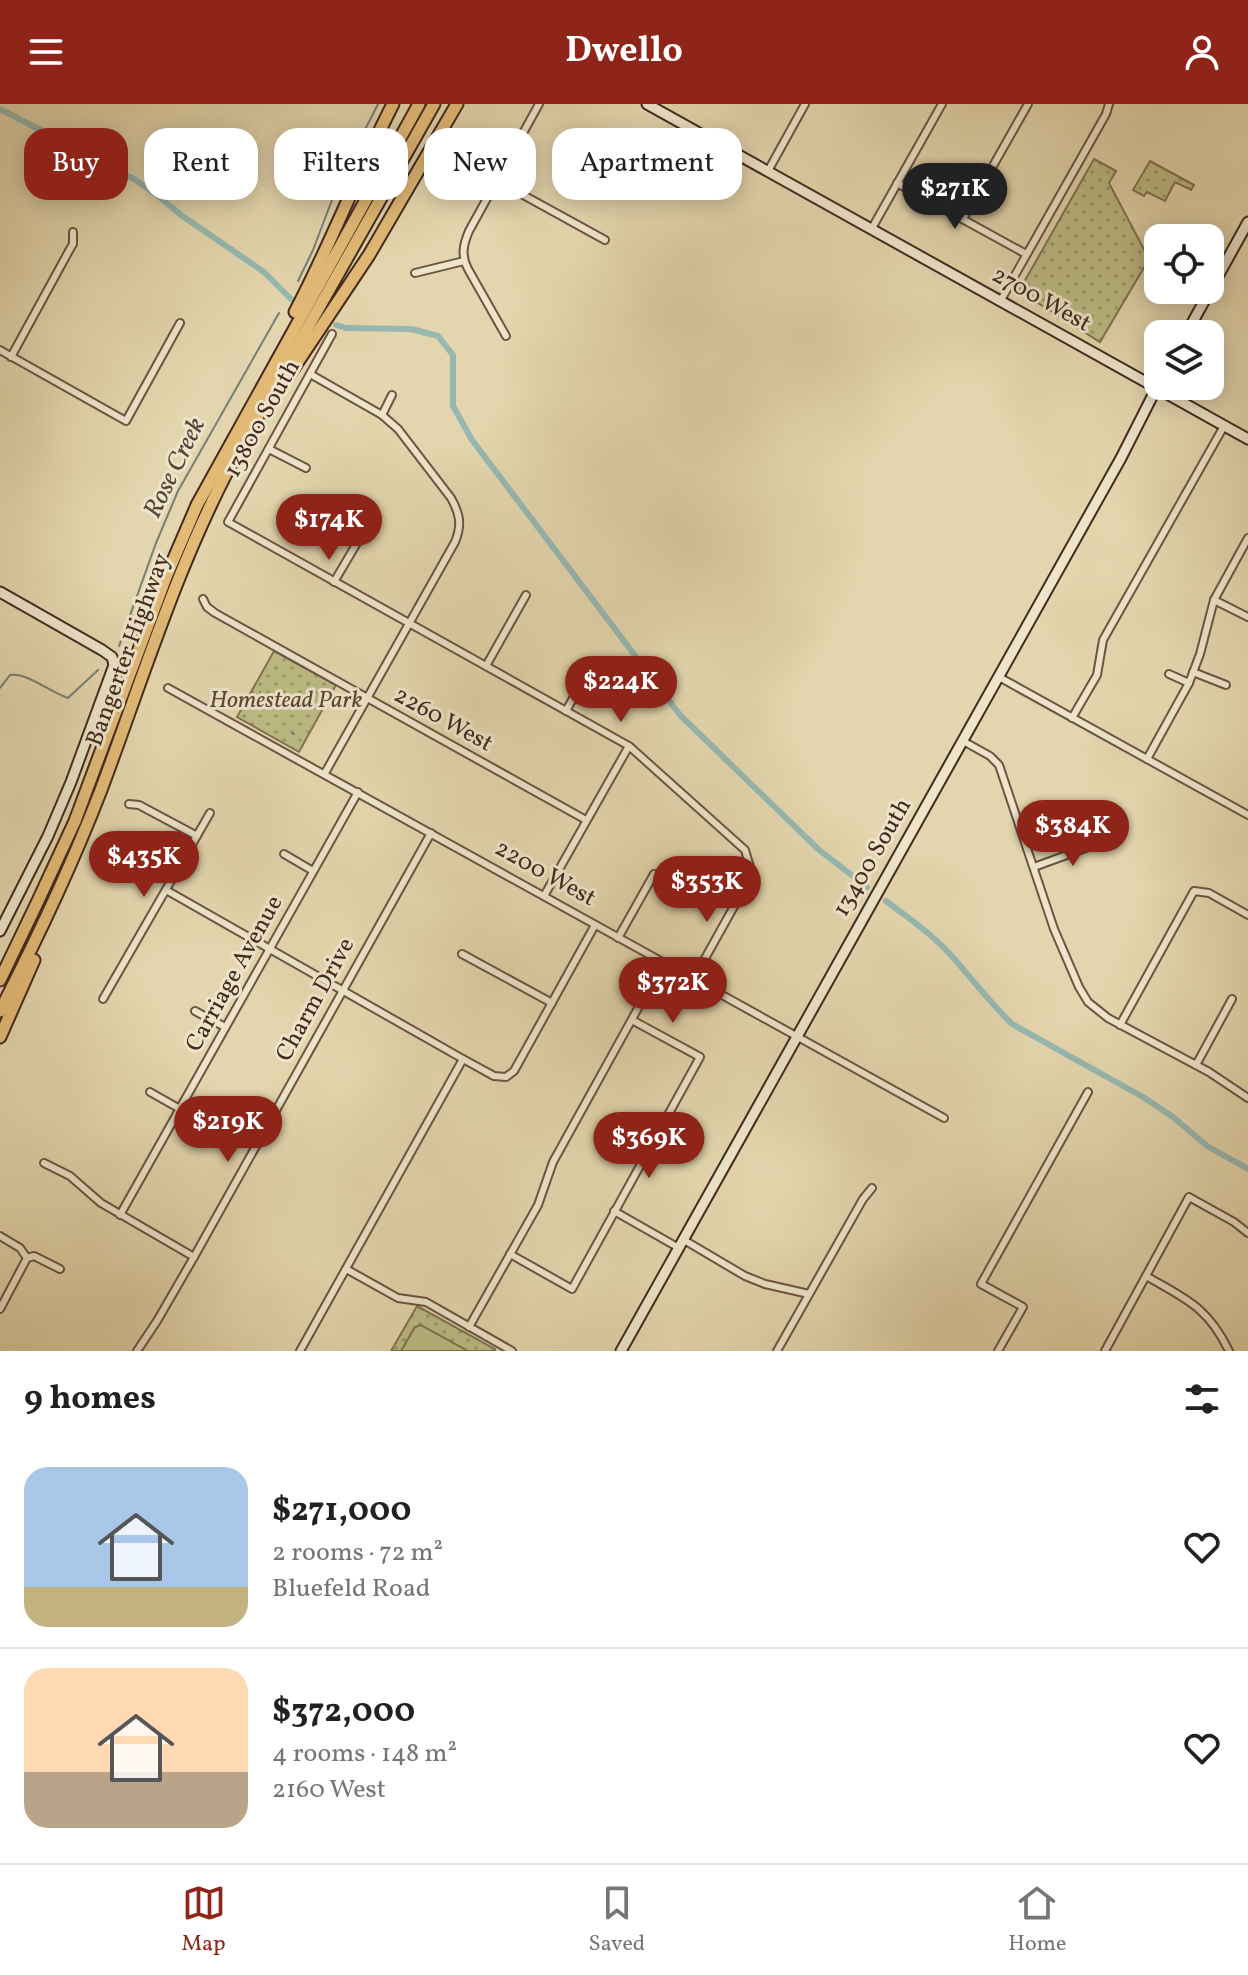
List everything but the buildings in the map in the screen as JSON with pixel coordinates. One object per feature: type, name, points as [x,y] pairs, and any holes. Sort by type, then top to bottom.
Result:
[{"type":"highway","points":[[247,413],[393,104]]},
{"type":"highway","name":"Bangerter Highway","points":[[0,980],[92,777],[178,549],[207,485],[419,104]]},
{"type":"highway","name":"Bangerter Highway","points":[[0,1011],[63,881],[100,791],[183,564],[209,507],[434,104]]},
{"type":"highway","points":[[238,451],[369,255],[457,104]]},
{"type":"highway","points":[[0,1037],[41,944],[63,881]]},
{"type":"highway","points":[[0,968],[37,903]]},
{"type":"street","points":[[525,128],[539,104]]},
{"type":"street","name":"2700 West","points":[[647,104],[1144,379]]},
{"type":"street","points":[[768,171],[805,104]]},
{"type":"street","points":[[871,230],[942,104]]},
{"type":"street","points":[[963,219],[1028,104]]},
{"type":"street","points":[[1001,300],[1109,104]]},
{"type":"street","points":[[897,183],[1026,254]]},
{"type":"street","points":[[486,200],[466,238],[464,261],[506,336]]},
{"type":"street","points":[[532,200],[605,240]]},
{"type":"street","points":[[1194,320],[1248,222]]},
{"type":"street","points":[[11,357],[73,244],[73,232]]},
{"type":"street","points":[[415,273],[464,261]]},
{"type":"street","points":[[0,350],[126,421],[180,323]]},
{"type":"street","name":"13800 South","points":[[332,334],[228,522],[334,582]]},
{"type":"street","points":[[310,374],[382,415],[398,429],[451,498],[460,520],[455,542],[325,773]]},
{"type":"street","points":[[382,415],[392,395]]},
{"type":"street","name":"13400 South","points":[[621,1351],[1121,458],[1150,400]]},
{"type":"street","name":"2700 West","points":[[1180,400],[1248,439]]},
{"type":"street","points":[[1072,718],[1097,675],[1103,640],[1224,426]]},
{"type":"street","points":[[269,449],[306,468]]},
{"type":"street","points":[[364,531],[334,582],[629,746],[745,850],[750,867],[747,883],[693,980]]},
{"type":"street","points":[[1147,759],[1189,683],[1214,600],[1248,538]]},
{"type":"street","points":[[0,592],[112,657],[114,665],[48,836],[0,931]]},
{"type":"street","points":[[486,666],[526,595]]},
{"type":"street","name":"2260 West","points":[[203,599],[215,613],[586,820]]},
{"type":"street","points":[[1214,600],[1248,617]]},
{"type":"street","points":[[1193,672],[1226,685]]},
{"type":"street","points":[[1169,674],[1189,683]]},
{"type":"street","points":[[566,711],[586,675]]},
{"type":"street","points":[[999,677],[1248,815]]},
{"type":"street","name":"2200 West","points":[[168,688],[944,1118]]},
{"type":"street","points":[[963,741],[990,756],[999,765],[1054,929],[1083,995],[1094,1008],[1120,1025],[1196,1065],[1248,1098]]},
{"type":"street","points":[[544,896],[629,746]]},
{"type":"street","name":"Carriage Avenue","points":[[120,1215],[358,792]]},
{"type":"street","points":[[129,804],[139,805],[197,836]]},
{"type":"street","points":[[103,999],[210,813]]},
{"type":"street","name":"Charm Drive","points":[[137,1351],[194,1257],[431,833]]},
{"type":"street","points":[[1034,867],[1102,842]]},
{"type":"street","points":[[284,854],[313,871]]},
{"type":"street","points":[[618,938],[654,874]]},
{"type":"street","points":[[166,890],[463,1059],[494,1076],[506,1077],[514,1071],[595,925]]},
{"type":"street","points":[[1120,1025],[1194,891],[1209,893],[1248,915]]},
{"type":"street","points":[[462,954],[552,1003]]},
{"type":"street","points":[[469,1327],[538,1205],[553,1162],[663,963]]},
{"type":"street","points":[[1196,1065],[1232,999]]},
{"type":"street","points":[[195,1011],[225,1027]]},
{"type":"street","points":[[510,1254],[572,1289],[700,1057],[632,1020]]},
{"type":"street","points":[[300,1351],[463,1059]]},
{"type":"street","points":[[150,1092],[180,1109]]},
{"type":"street","points":[[998,1351],[1023,1307],[981,1284],[1088,1092]]},
{"type":"street","points":[[44,1163],[70,1176],[120,1215],[194,1257]]},
{"type":"street","points":[[777,1351],[872,1188]]},
{"type":"street","points":[[1105,1351],[1189,1197],[1248,1233]]},
{"type":"street","points":[[614,1211],[745,1276],[809,1294]]},
{"type":"street","points":[[0,1236],[20,1248],[27,1258]]},
{"type":"street","points":[[0,1309],[27,1258],[34,1256],[60,1269]]},
{"type":"street","points":[[346,1269],[398,1298],[426,1302],[512,1351]]},
{"type":"street","points":[[1146,1276],[1185,1297],[1203,1311],[1229,1351]]},
{"type":"green space","points":[[1094,159],[1116,171],[1109,183],[1144,250],[1144,267],[1100,342],[1019,291]]},
{"type":"green space","points":[[1150,161],[1194,185],[1191,190],[1175,182],[1165,201],[1147,192],[1144,196],[1133,190]]},
{"type":"green space","name":"Homestead Park","points":[[274,651],[336,685],[299,752],[237,717]]},
{"type":"green space","points":[[417,1306],[495,1349],[495,1351],[391,1351]]},
{"type":"green space","points":[[421,1325],[468,1351],[401,1351],[415,1327]]},
{"type":"waterway","name":"Rose Creek","points":[[298,281],[340,179],[378,104]]},
{"type":"waterway","points":[[0,109],[134,179],[264,272],[291,299]]},
{"type":"waterway","name":"Rose Creek","points":[[119,646],[178,491],[279,313]]},
{"type":"waterway","points":[[336,325],[346,328],[411,329],[438,336],[453,355],[453,406],[472,440],[680,715],[818,849],[867,887]]},
{"type":"waterway","name":"Rose Creek","points":[[0,688],[10,675],[17,675],[68,698],[98,670]]},
{"type":"waterway","points":[[886,901],[942,946],[1012,1024],[1143,1097],[1207,1146],[1248,1169]]}]
